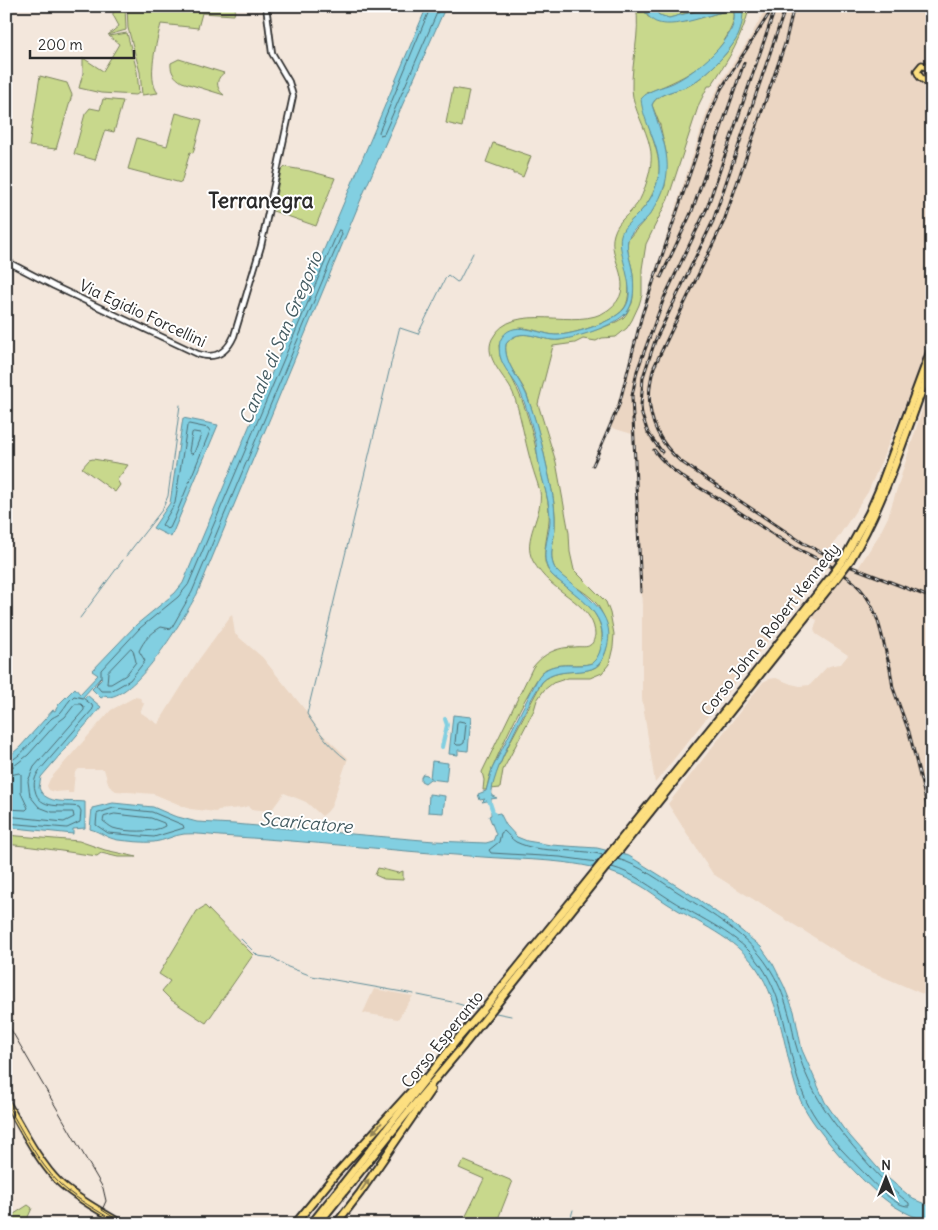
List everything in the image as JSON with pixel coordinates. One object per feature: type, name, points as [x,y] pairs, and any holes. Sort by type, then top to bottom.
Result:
[{"type":"highway","name":"Corso John e Robert Kennedy","points":[[881,492],[932,347]]},
{"type":"highway","name":"Corso John e Robert Kennedy","points":[[598,872],[848,558],[881,492],[932,363]]},
{"type":"highway","name":"Corso Esperanto","points":[[312,1224],[457,1040],[598,872]]},
{"type":"highway","name":"Corso Esperanto","points":[[318,1224],[464,1045],[598,872]]},
{"type":"highway","points":[[295,1224],[336,1175],[457,1040]]},
{"type":"highway","points":[[336,1224],[464,1045]]},
{"type":"main road","points":[[932,70],[922,66],[917,71],[920,77],[932,86]]},
{"type":"main road","points":[[6,1101],[57,1180],[76,1195],[122,1224]]},
{"type":"street","name":"Via Egidio Forcellini","points":[[6,261],[54,286],[198,354],[212,356],[220,354],[228,348],[234,336],[260,250],[293,93],[289,82],[272,53],[266,6]]},
{"type":"shaded area","points":[[767,6],[932,6],[932,335],[908,398],[868,492],[827,554],[858,568],[888,517],[923,407],[932,393],[932,998],[865,969],[713,874],[668,804],[763,682],[776,678],[800,686],[810,685],[827,667],[841,664],[848,655],[816,634],[814,630],[817,620],[809,616],[840,574],[824,565],[789,617],[770,638],[655,783],[642,699],[642,606],[633,436],[632,434],[609,427],[617,406],[642,312],[709,105]]},
{"type":"shaded area","points":[[232,614],[235,634],[262,657],[306,711],[320,732],[348,758],[331,807],[327,812],[322,816],[306,802],[284,793],[271,811],[250,809],[248,806],[218,810],[216,812],[190,809],[154,794],[116,791],[109,786],[104,769],[79,769],[75,772],[73,793],[49,790],[47,786],[50,779],[111,710],[135,697],[140,698],[144,704],[140,712],[158,724],[197,662]]},
{"type":"shaded area","points":[[374,989],[413,996],[398,1019],[363,1013]]},
{"type":"green space","points":[[113,6],[125,6],[126,30],[108,35],[119,26],[113,15]]},
{"type":"green space","points":[[127,6],[236,6],[234,15],[202,13],[198,28],[161,24],[155,49],[153,69],[153,79],[158,93],[142,95],[140,72],[128,28]]},
{"type":"green space","points":[[636,6],[642,6],[648,17],[684,22],[730,10],[734,12],[734,19],[723,42],[706,62],[683,77],[646,93],[648,123],[658,156],[659,171],[656,186],[647,204],[626,227],[624,232],[623,252],[629,286],[628,300],[625,307],[605,322],[567,334],[554,335],[526,328],[514,329],[508,333],[499,345],[502,361],[510,374],[526,412],[547,495],[549,518],[545,562],[547,568],[554,577],[590,608],[599,622],[602,640],[600,653],[592,663],[552,667],[546,669],[540,675],[515,718],[493,766],[486,790],[483,790],[484,780],[482,772],[533,667],[546,655],[557,650],[568,647],[589,646],[593,642],[595,635],[594,626],[585,611],[548,580],[533,561],[530,553],[531,536],[539,509],[540,491],[513,393],[496,367],[490,353],[490,346],[492,339],[502,327],[515,320],[595,316],[608,310],[617,301],[621,292],[622,282],[614,253],[614,234],[621,221],[640,200],[651,161],[648,140],[635,104],[632,89],[637,37]]},
{"type":"green space","points":[[652,6],[698,6],[687,10],[701,6],[715,6],[669,18],[659,15]]},
{"type":"green space","points":[[741,6],[750,6],[743,29],[729,57],[711,86],[708,86],[699,104],[668,199],[646,244],[642,269],[642,295],[632,320],[627,328],[616,337],[602,338],[596,341],[583,339],[575,343],[553,346],[538,404],[556,462],[574,570],[606,602],[614,634],[613,647],[609,664],[602,673],[590,678],[568,678],[553,683],[544,690],[537,700],[534,710],[503,770],[500,788],[491,789],[510,742],[542,682],[558,674],[583,671],[596,667],[603,658],[607,642],[604,617],[597,604],[561,576],[553,565],[555,516],[550,481],[527,395],[509,364],[506,344],[512,338],[524,334],[552,340],[565,339],[612,324],[624,317],[632,303],[633,291],[633,273],[628,251],[628,239],[651,213],[665,186],[666,152],[660,125],[652,105],[664,94],[692,84],[705,75],[724,56],[738,33],[743,9]]},
{"type":"green space","points":[[127,33],[137,71],[139,93],[136,95],[101,93],[79,88],[83,73],[83,58],[103,71],[119,44],[109,36]]},
{"type":"green space","points":[[179,59],[224,73],[219,78],[218,87],[224,95],[177,79],[172,72],[171,63]]},
{"type":"green space","points":[[40,76],[67,83],[72,95],[56,149],[29,146]]},
{"type":"green space","points":[[453,88],[469,91],[462,127],[446,123]]},
{"type":"green space","points":[[103,99],[123,101],[114,132],[105,130],[95,160],[74,154],[85,114],[90,108],[100,110]]},
{"type":"green space","points":[[176,113],[202,120],[193,153],[190,152],[181,183],[128,169],[137,138],[167,146]]},
{"type":"green space","points":[[493,143],[531,156],[523,177],[486,162]]},
{"type":"green space","points":[[285,167],[335,178],[316,226],[273,211],[281,171]]},
{"type":"green space","points":[[93,459],[128,465],[117,480],[120,485],[115,492],[82,468],[89,460]]},
{"type":"green space","points":[[6,835],[79,841],[105,850],[137,857],[118,857],[101,853],[97,856],[6,844]]},
{"type":"green space","points":[[378,868],[398,873],[403,871],[403,880],[384,879],[375,875]]},
{"type":"green space","points":[[205,906],[253,955],[206,1023],[171,1000],[162,991],[170,981],[159,974],[197,911]]},
{"type":"green space","points":[[465,1161],[510,1180],[512,1183],[496,1224],[462,1224],[484,1179],[459,1168],[462,1162]]},
{"type":"green space","points":[[28,1205],[32,1208],[28,1217],[30,1224],[12,1224],[8,1218]]},
{"type":"water","points":[[427,6],[446,6],[364,192],[197,594],[171,637],[146,671],[133,684],[120,693],[108,697],[106,695],[101,698],[92,689],[102,679],[101,677],[83,697],[85,698],[87,695],[101,707],[41,777],[39,788],[42,794],[47,797],[59,801],[85,802],[85,828],[73,829],[73,834],[6,827],[6,759],[20,747],[53,710],[55,711],[59,704],[75,688],[80,694],[98,675],[92,671],[136,625],[175,593],[183,583]]},
{"type":"water","points":[[642,6],[652,6],[659,15],[669,18],[715,6],[741,6],[743,9],[742,23],[734,42],[709,70],[695,82],[667,93],[654,101],[652,105],[665,147],[667,172],[660,199],[651,213],[628,239],[634,288],[632,303],[626,313],[619,319],[599,329],[576,336],[552,340],[524,334],[512,338],[506,344],[509,364],[527,396],[534,417],[550,481],[555,517],[553,565],[559,574],[597,606],[607,624],[609,634],[608,645],[598,665],[584,671],[558,673],[549,676],[542,682],[520,721],[496,773],[492,796],[497,798],[491,799],[491,804],[487,801],[482,802],[485,799],[480,800],[478,794],[486,791],[492,769],[539,676],[551,667],[592,663],[599,653],[602,634],[600,624],[588,605],[552,575],[548,569],[545,549],[550,514],[536,443],[529,415],[519,389],[501,360],[499,351],[500,341],[505,334],[519,328],[551,335],[574,332],[603,323],[624,309],[628,301],[629,292],[621,252],[621,235],[626,226],[650,199],[657,183],[659,172],[655,144],[642,108],[641,99],[652,91],[682,78],[703,63],[722,44],[730,33],[734,22],[734,12],[730,10],[675,24],[659,23],[651,19]]},
{"type":"water","points":[[183,418],[218,425],[171,537],[153,528],[170,503]]},
{"type":"water","points":[[453,715],[471,717],[468,751],[458,750],[458,755],[449,754]]},
{"type":"water","points":[[432,761],[448,763],[446,781],[430,779],[425,783],[421,781],[423,774],[430,778]]},
{"type":"water","points":[[429,794],[445,796],[443,813],[428,812]]},
{"type":"water","points":[[113,803],[153,807],[174,816],[197,822],[434,841],[486,843],[493,841],[496,834],[489,816],[491,811],[493,811],[495,814],[500,813],[506,825],[517,837],[527,841],[551,845],[597,848],[629,856],[698,899],[761,947],[773,964],[784,986],[794,1011],[802,1050],[825,1102],[843,1128],[883,1174],[913,1199],[932,1207],[932,1223],[903,1211],[882,1197],[839,1155],[813,1122],[798,1094],[772,997],[756,967],[727,939],[638,884],[601,869],[543,860],[450,855],[197,834],[180,835],[154,842],[118,840],[90,829],[92,808]]},
{"type":"waterway","points":[[346,759],[315,727],[307,714],[399,330],[400,328],[418,334],[446,277],[448,275],[457,282],[459,281],[473,253]]},
{"type":"waterway","points":[[932,386],[928,400],[932,403]]},
{"type":"waterway","points":[[126,556],[162,510],[168,496],[180,405]]},
{"type":"waterway","points":[[80,618],[123,560]]},
{"type":"waterway","points":[[442,747],[447,725],[445,719]]},
{"type":"waterway","points":[[489,800],[494,815]]},
{"type":"waterway","points":[[241,939],[258,956],[273,958],[288,967],[312,976],[414,994]]},
{"type":"waterway","points":[[418,995],[452,1002]]},
{"type":"waterway","points":[[455,1003],[479,1010]]},
{"type":"waterway","points":[[496,1013],[511,1016]]},
{"type":"waterway","points":[[569,1224],[573,1210]]},
{"type":"tram line","points":[[6,1021],[103,1188],[106,1201],[102,1210],[124,1224]]},
{"type":"tram line","points":[[6,1103],[30,1145],[51,1174],[81,1201],[106,1216]]},
{"type":"railway","points":[[641,592],[632,396],[637,371],[664,298],[707,208],[776,6]]},
{"type":"railway","points":[[662,452],[648,433],[642,415],[643,377],[655,341],[713,221],[786,6]]},
{"type":"railway","points":[[794,6],[785,44],[724,221],[654,367],[649,394],[652,418],[662,441],[680,461],[803,543],[849,566],[932,598]]},
{"type":"railway","points":[[593,465],[619,405],[642,315],[710,114],[721,89],[769,14]]},
{"type":"railway","points":[[661,277],[692,211],[744,63]]},
{"type":"railway","points":[[654,450],[678,474],[785,542],[833,567],[851,580],[866,596],[875,612],[890,668]]},
{"type":"railway","points":[[889,662],[893,688],[909,732],[932,825]]},
{"type":"district","name":"Terranegra","points":[[261,201]]},
{"type":"water label","name":"Canale di San Gregorio","points":[[281,338]]},
{"type":"water label","name":"Scaricatore","points":[[306,823]]}]
